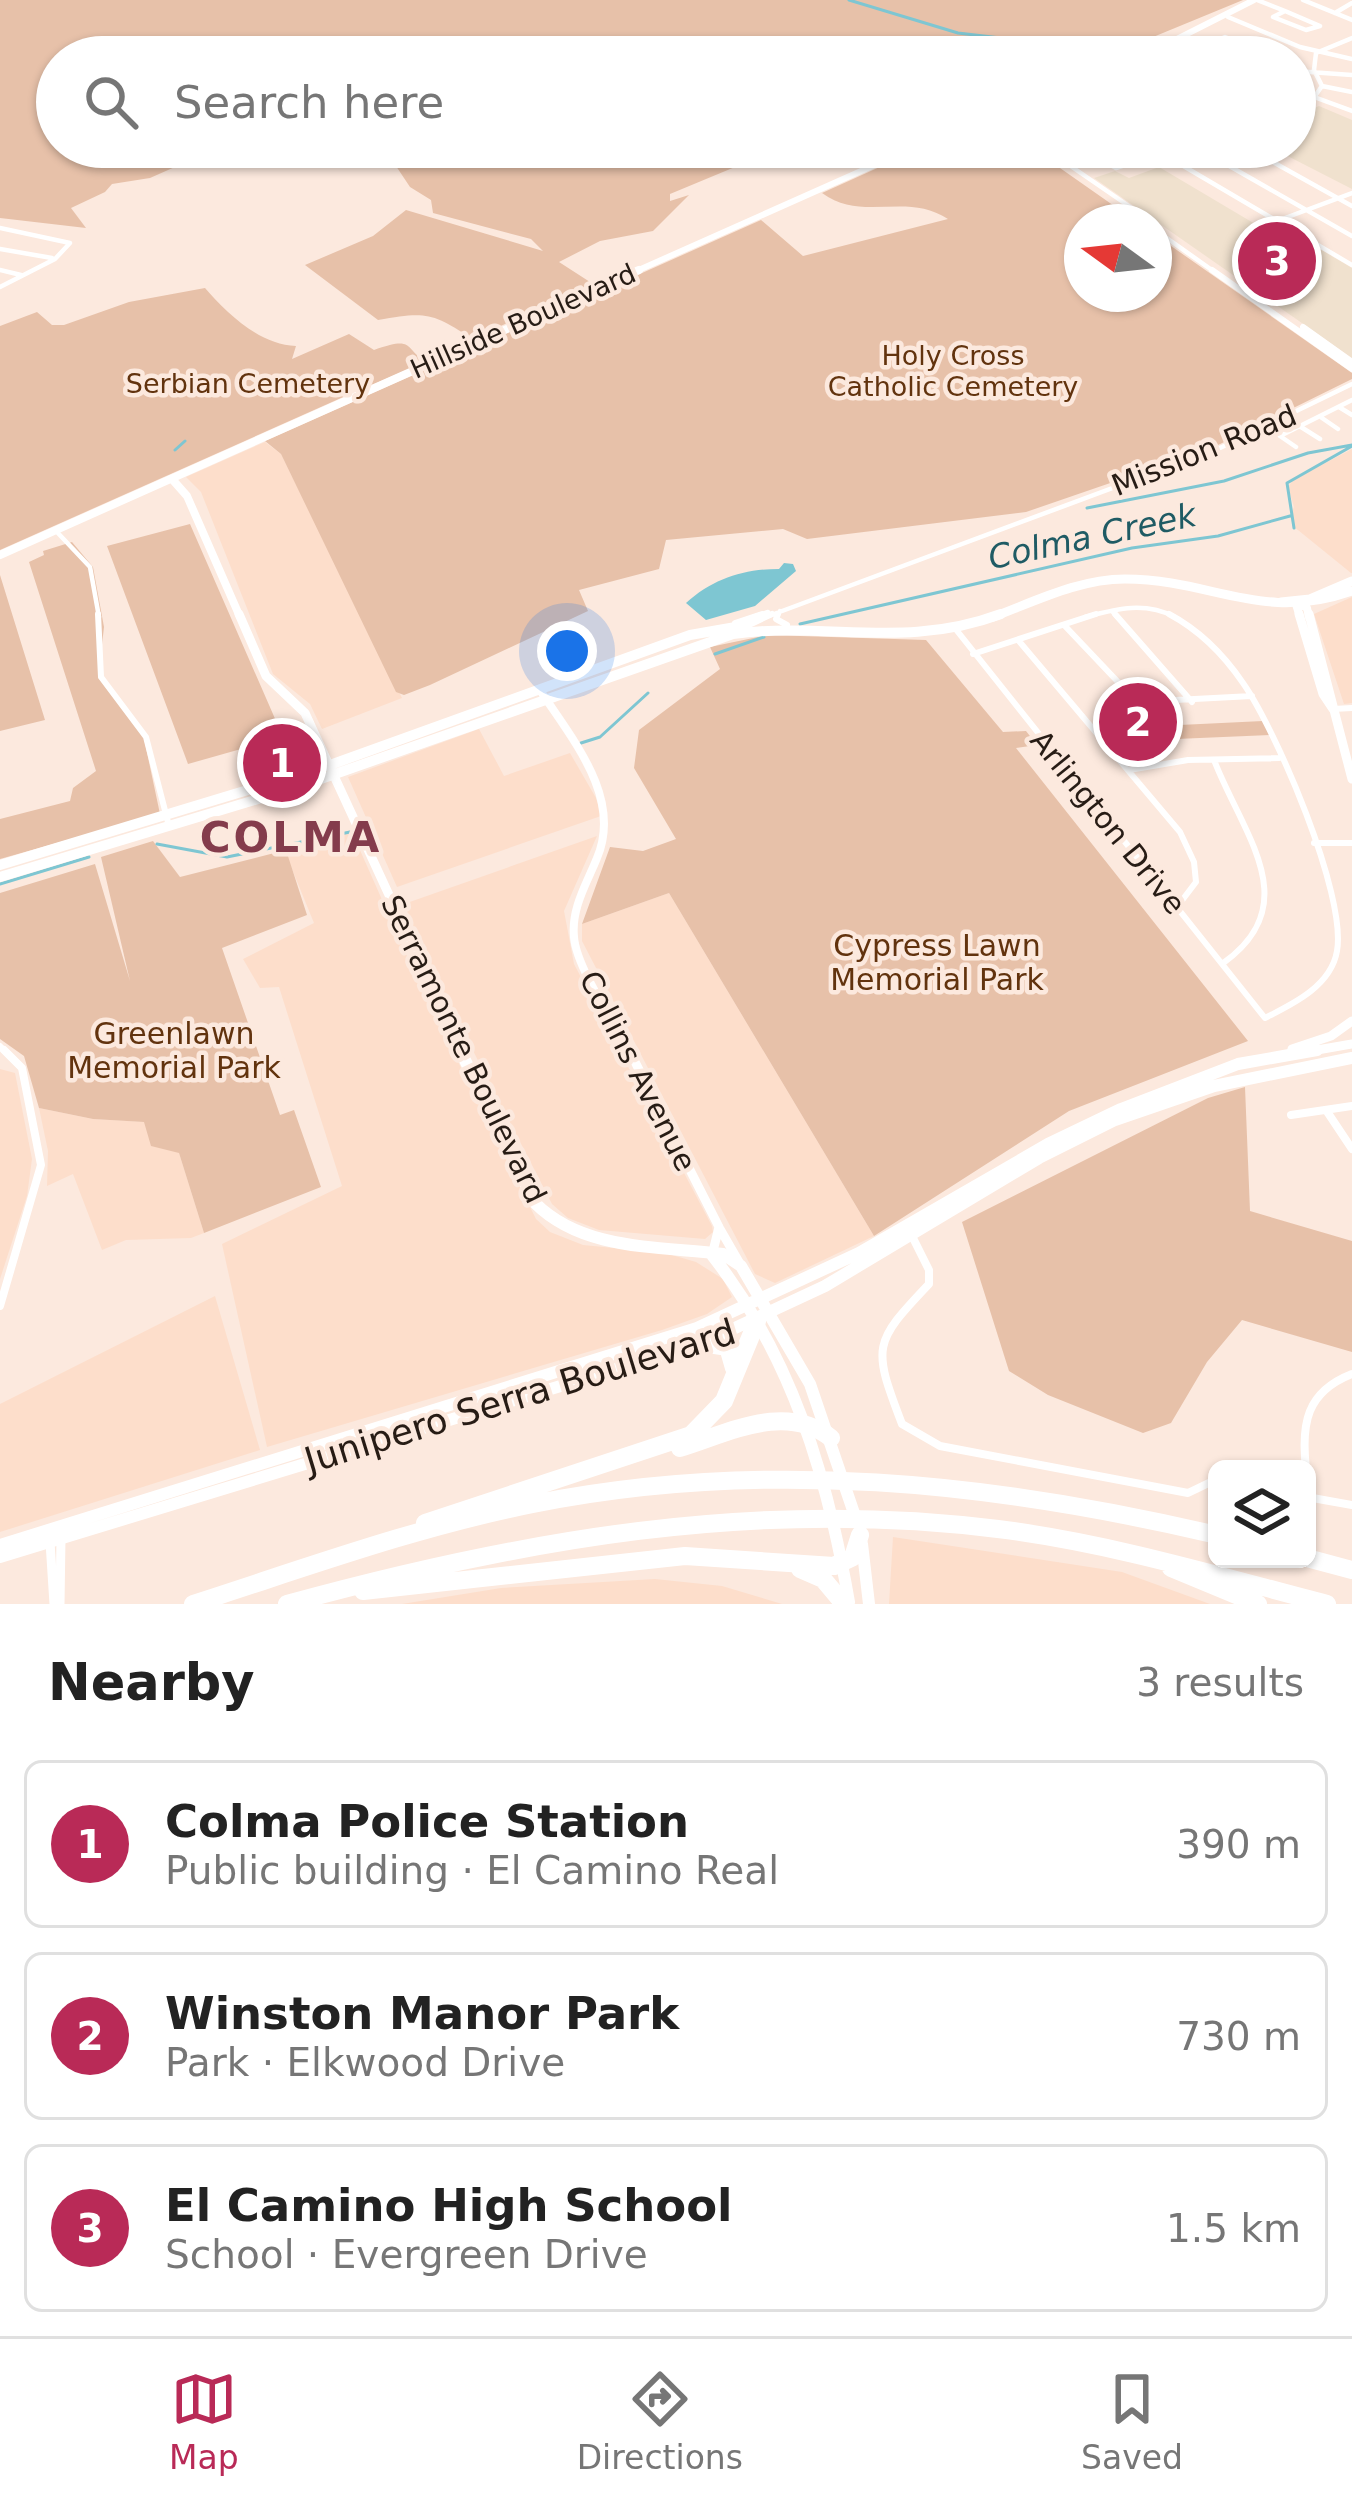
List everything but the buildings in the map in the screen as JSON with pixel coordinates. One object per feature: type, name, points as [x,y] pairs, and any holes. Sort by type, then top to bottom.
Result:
[{"type":"highway","points":[[592,1471],[691,1435],[716,1414],[760,1314]]},
{"type":"highway","points":[[702,1342],[722,1344],[732,1352],[729,1389]]},
{"type":"highway","points":[[365,1549],[466,1506],[782,1419],[805,1418],[831,1438]]},
{"type":"highway","points":[[193,1604],[469,1519],[674,1483],[855,1478],[1025,1493],[1208,1533]]},
{"type":"highway","points":[[293,1602],[438,1564],[592,1534],[712,1519],[817,1516],[864,1526],[1019,1532],[1156,1560],[1327,1604]]},
{"type":"highway","points":[[293,1602],[592,1562],[685,1556],[842,1564],[857,1551],[864,1526]]},
{"type":"highway","points":[[1156,1560],[1190,1580],[1258,1604]]},
{"type":"highway","points":[[1316,1560],[1352,1570]]},
{"type":"highway","points":[[778,1563],[824,1579],[847,1604]]},
{"type":"main road","points":[[1185,36],[1256,0]]},
{"type":"main road","name":"Hillside Boulevard","points":[[0,555],[58,534],[172,478],[868,168]]},
{"type":"main road","name":"Serramonte Boulevard","points":[[172,478],[188,497],[266,676],[302,706],[427,982],[542,1211],[561,1227],[586,1238],[726,1255],[743,1269]]},
{"type":"main road","points":[[543,694],[718,638],[781,629],[882,637],[954,628],[1108,576],[1160,577],[1299,606],[1352,591]]},
{"type":"main road","points":[[1299,606],[1352,581]]},
{"type":"main road","points":[[1299,606],[1323,694],[1349,755],[1352,779]]},
{"type":"main road","points":[[0,877],[332,770],[706,630],[749,625],[881,633],[954,628]]},
{"type":"main road","points":[[0,865],[168,821]]},
{"type":"main road","points":[[1268,1057],[1331,1036],[1352,1022]]},
{"type":"main road","name":"Junipero Serra Boulevard","points":[[764,1300],[859,1253],[1098,1119],[1187,1081],[1268,1057],[1352,1044]]},
{"type":"main road","name":"Junipero Serra Boulevard","points":[[0,1545],[55,1533],[702,1342],[912,1236],[1053,1151],[1126,1115],[1222,1082],[1352,1058]]},
{"type":"main road","points":[[712,1255],[734,1278],[810,1384],[864,1526],[869,1604]]},
{"type":"main road","points":[[743,1269],[764,1300],[760,1314],[805,1418],[842,1564],[847,1604]]},
{"type":"main road","name":"Junipero Serra Boulevard","points":[[0,1557],[55,1533],[476,1393],[760,1314]]},
{"type":"street","points":[[1256,0],[1286,11],[1320,26],[1306,31],[1273,16],[1286,11]]},
{"type":"street","points":[[1303,0],[1352,20]]},
{"type":"street","points":[[1335,13],[1352,3]]},
{"type":"street","points":[[1228,17],[1276,36]]},
{"type":"street","points":[[1316,52],[1352,38]]},
{"type":"street","points":[[1316,52],[1352,59]]},
{"type":"street","points":[[1316,72],[1352,75]]},
{"type":"street","points":[[1316,76],[1322,86],[1352,92]]},
{"type":"street","points":[[1316,95],[1322,86]]},
{"type":"street","points":[[1316,96],[1352,111]]},
{"type":"street","points":[[1070,168],[1122,204]]},
{"type":"street","points":[[1186,168],[1352,265]]},
{"type":"street","points":[[1233,168],[1352,236]]},
{"type":"street","points":[[1283,168],[1352,206]]},
{"type":"street","points":[[1276,221],[1352,193]]},
{"type":"street","points":[[0,228],[70,243],[56,259],[0,287]]},
{"type":"street","points":[[1172,239],[1352,365]]},
{"type":"street","points":[[0,249],[56,259]]},
{"type":"street","points":[[0,270],[25,275]]},
{"type":"street","name":"Mission Road","points":[[706,630],[783,608],[1220,448],[1352,383]]},
{"type":"street","points":[[1296,447],[1280,436],[1352,400]]},
{"type":"street","points":[[1315,403],[1330,411]]},
{"type":"street","points":[[1339,407],[1352,416]]},
{"type":"street","points":[[1322,418],[1338,429]]},
{"type":"street","points":[[1301,427],[1320,439]]},
{"type":"street","points":[[58,534],[90,567],[102,635],[101,677],[144,733],[168,821]]},
{"type":"street","points":[[973,654],[1112,611],[1138,606],[1164,611],[1237,675],[1252,696],[1313,843],[1352,844]]},
{"type":"street","points":[[783,608],[776,618],[787,626]]},
{"type":"street","name":"Mission Road","points":[[718,638],[783,608]]},
{"type":"street","points":[[1112,611],[1192,701]]},
{"type":"street","points":[[1065,626],[1137,702],[1252,696]]},
{"type":"street","name":"Arlington Drive","points":[[954,628],[1265,1018],[1326,980],[1337,952],[1340,928],[1313,843]]},
{"type":"street","points":[[1018,640],[1190,848],[1196,872],[1194,892],[1176,907]]},
{"type":"street","name":"Collins Avenue","points":[[543,694],[607,811],[604,841],[575,911],[577,952],[743,1269]]},
{"type":"street","points":[[1333,709],[1352,708]]},
{"type":"street","points":[[1130,770],[1280,758]]},
{"type":"street","points":[[1214,760],[1259,868],[1266,913],[1256,942],[1222,964]]},
{"type":"street","points":[[0,1046],[22,1068],[41,1165],[0,1306]]},
{"type":"street","points":[[1291,1115],[1352,1106]]},
{"type":"street","points":[[1326,1110],[1352,1149]]},
{"type":"street","points":[[712,1255],[719,1227]]},
{"type":"street","points":[[912,1236],[929,1270],[929,1284],[884,1331],[880,1347],[890,1394],[902,1424],[911,1433],[940,1446],[1188,1493],[1208,1483]]},
{"type":"street","points":[[1306,1460],[1301,1421],[1306,1406],[1334,1379],[1352,1374]]},
{"type":"street","points":[[1316,1499],[1352,1505]]},
{"type":"street","points":[[55,1533],[57,1604]]},
{"type":"shaded area","points":[[1316,107],[1352,120],[1352,189],[1311,168],[1316,168]]},
{"type":"shaded area","points":[[1161,168],[1306,254],[1320,249],[1352,268],[1352,358],[1172,232],[1172,204],[1131,204],[1094,178],[1115,171],[1129,178]]},
{"type":"shaded area","points":[[265,442],[281,454],[402,698],[322,729],[310,704],[273,674],[201,492],[186,477]]},
{"type":"shaded area","points":[[1352,449],[1351,573],[1293,526],[1288,487]]},
{"type":"shaded area","points":[[1352,597],[1352,703],[1344,704],[1314,614]]},
{"type":"shaded area","points":[[479,729],[504,776],[570,753],[601,816],[397,887],[348,777]]},
{"type":"shaded area","points":[[351,830],[420,985],[536,1219],[550,1232],[583,1245],[665,1253],[696,1262],[723,1279],[732,1297],[707,1314],[662,1330],[267,1447],[222,1244],[342,1186],[279,987],[260,988],[243,959],[314,923],[285,852]]},
{"type":"shaded area","points":[[597,836],[564,911],[574,964],[712,1226],[713,1232],[705,1239],[599,1230],[568,1218],[552,1204],[434,975],[404,904]]},
{"type":"shaded area","points":[[669,893],[874,1236],[775,1283],[755,1274],[582,941],[582,924]]},
{"type":"shaded area","points":[[0,1069],[15,1073],[32,1159],[27,1196],[0,1279]]},
{"type":"shaded area","points":[[39,1108],[93,1119],[145,1122],[179,1153],[204,1233],[191,1238],[126,1240],[102,1250],[73,1174],[47,1186],[48,1151]]},
{"type":"shaded area","points":[[215,1296],[260,1450],[0,1532],[0,1404]]},
{"type":"shaded area","points":[[893,1537],[1122,1572],[1210,1604],[889,1604]]},
{"type":"shaded area","points":[[655,1579],[722,1586],[782,1604],[402,1604],[501,1588]]},
{"type":"green space","points":[[0,0],[1243,0],[1156,36],[36,36],[36,168],[173,168],[150,178],[112,184],[71,208],[86,228],[0,218]]},
{"type":"green space","points":[[397,168],[733,168],[670,194],[670,201],[689,195],[653,231],[600,241],[559,262],[590,282],[586,287],[472,339],[428,316],[378,320],[305,265],[373,236],[406,210],[543,251],[531,239],[433,213],[431,200],[410,187]]},
{"type":"green space","name":"Holy Cross Catholic Cemetery","points":[[877,168],[1060,168],[1111,204],[1064,204],[1064,312],[1172,312],[1172,247],[1352,373],[1352,379],[1212,448],[1026,512],[807,539],[783,529],[666,540],[659,569],[579,590],[588,611],[430,685],[404,695],[396,692],[281,454],[265,441],[761,220],[803,256],[948,219],[916,207],[837,202],[822,193]]},
{"type":"green space","name":"Serbian Cemetery","points":[[205,288],[256,334],[296,346],[292,359],[349,334],[374,350],[407,345],[425,362],[367,387],[356,379],[341,385],[350,394],[0,550],[0,326],[37,312],[52,325],[64,325],[129,302]]},
{"type":"green space","points":[[190,524],[283,737],[188,764],[107,546]]},
{"type":"green space","points":[[72,542],[93,567],[104,627],[100,662],[106,688],[142,729],[160,814],[0,859],[0,819],[70,801],[73,788],[96,771],[29,562],[44,555],[43,551]]},
{"type":"green space","points":[[0,575],[45,720],[0,731]]},
{"type":"green space","name":"Cypress Lawn Memorial Park","points":[[768,635],[926,640],[1003,732],[1026,731],[1037,745],[1016,748],[1248,1041],[1069,1111],[874,1236],[669,893],[582,924],[610,847],[643,851],[676,839],[634,768],[639,730],[720,669],[710,647]]},
{"type":"green space","points":[[1141,703],[1151,704],[1159,726],[1263,721],[1270,735],[1106,742],[1096,730],[1122,727],[1118,721]]},
{"type":"green space","name":"Greenlawn Memorial Park","points":[[153,841],[180,877],[286,850],[307,915],[222,948],[280,1115],[294,1110],[321,1187],[204,1233],[179,1153],[151,1146],[144,1122],[93,1119],[39,1108],[24,1056],[0,1039],[0,893],[95,864],[130,981],[101,857]]},
{"type":"green space","points":[[1245,1087],[1250,1211],[1352,1241],[1352,1352],[1242,1320],[1207,1362],[1171,1423],[1143,1433],[1048,1395],[1009,1371],[962,1222],[1208,1098]]},
{"type":"water","points":[[784,563],[793,564],[796,571],[755,606],[706,620],[686,603],[729,577],[779,569]]},
{"type":"waterway","points":[[849,0],[958,33],[984,36]]},
{"type":"waterway","points":[[175,450],[185,441]]},
{"type":"waterway","points":[[1087,508],[1224,481],[1308,453],[1352,445]]},
{"type":"waterway","name":"Colma Creek","points":[[1294,528],[1287,483],[1352,446]]},
{"type":"waterway","name":"Colma Creek","points":[[800,624],[1132,548],[1218,536],[1290,516]]},
{"type":"waterway","name":"Colma Creek","points":[[715,654],[764,637]]},
{"type":"waterway","name":"Colma Creek","points":[[581,743],[600,737],[648,693]]},
{"type":"waterway","name":"Colma Creek","points":[[157,844],[227,857],[350,832]]},
{"type":"waterway","name":"Colma Creek","points":[[0,884],[89,857]]},
{"type":"place","name":"El Camino High School","points":[[1277,261]]},
{"type":"place","name":"Winston Manor Park","points":[[1138,722]]},
{"type":"place","name":"Colma Police Station","points":[[282,763]]},
{"type":"district","name":"COLMA","points":[[291,837]]}]
